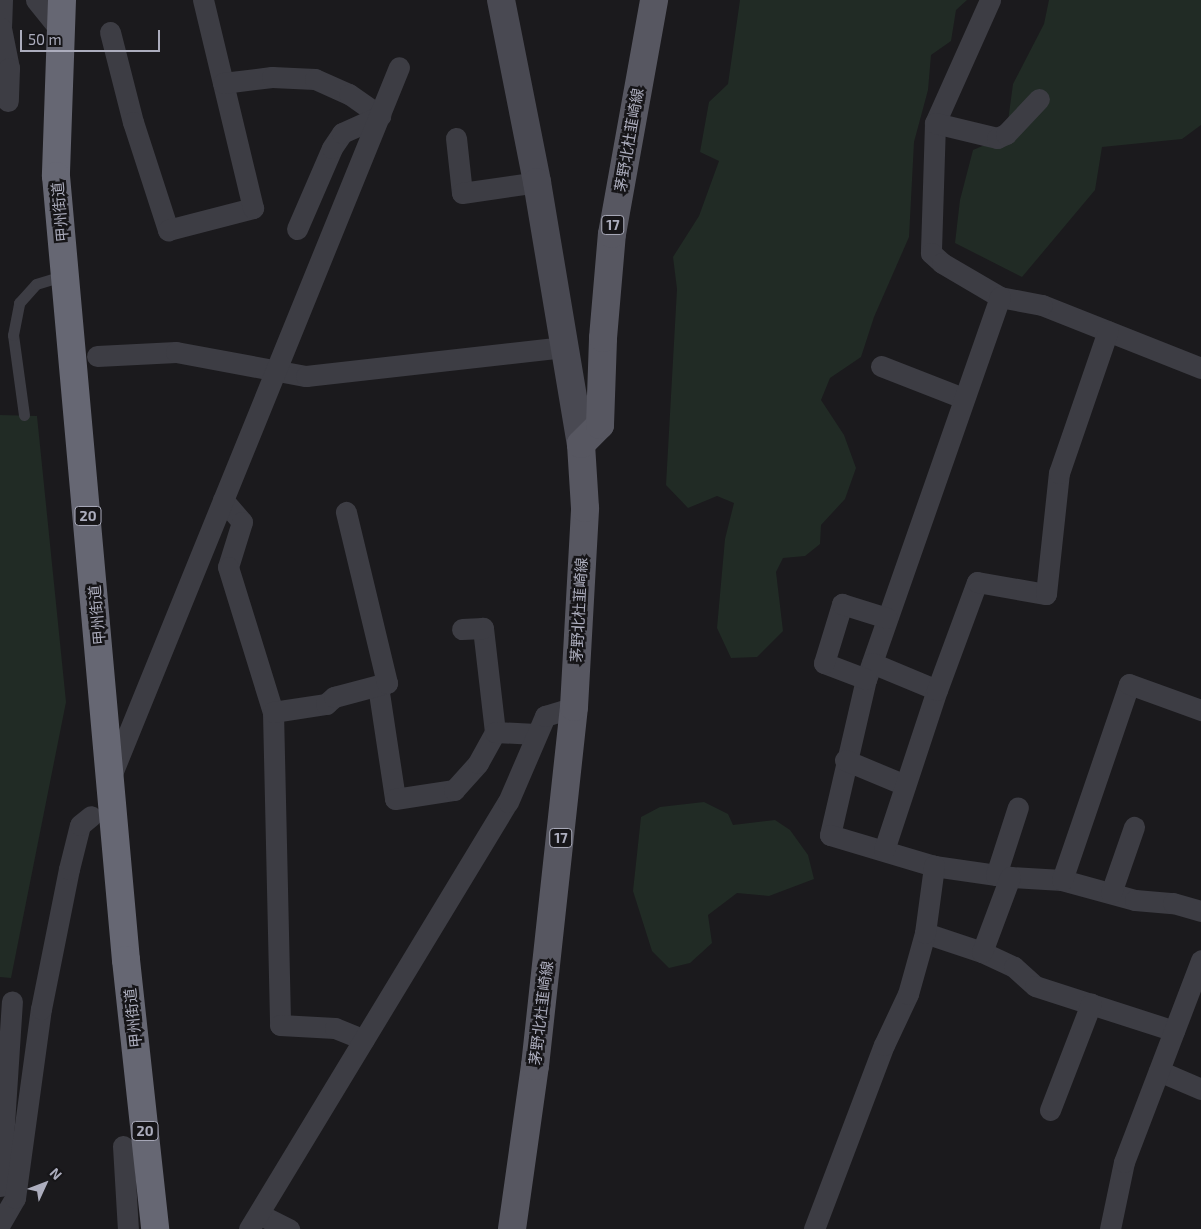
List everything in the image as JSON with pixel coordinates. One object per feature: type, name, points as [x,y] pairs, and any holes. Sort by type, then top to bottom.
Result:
[{"type":"highway","name":"甲州街道","points":[[62,0],[56,176],[155,1229]]},
{"type":"main road","name":"茅野北杜韮崎線","points":[[512,1229],[538,1037],[574,707],[585,508],[581,444],[600,425],[603,338],[612,234],[654,0]]},
{"type":"street","points":[[2,0],[2,42],[9,68],[8,101]]},
{"type":"street","points":[[36,0],[61,31]]},
{"type":"street","points":[[110,32],[133,122],[168,230],[253,208],[203,0]]},
{"type":"street","points":[[501,0],[537,182],[581,444]]},
{"type":"street","points":[[990,0],[935,123],[931,253],[942,263],[1000,297],[1042,305],[1201,368]]},
{"type":"street","points":[[111,776],[399,67]]},
{"type":"street","points":[[223,83],[272,77],[315,79],[349,94],[380,116]]},
{"type":"street","points":[[935,123],[997,138],[1006,134],[1039,99]]},
{"type":"street","points":[[297,229],[332,148],[342,133],[380,116]]},
{"type":"street","points":[[456,138],[462,193],[537,182]]},
{"type":"street","points":[[1000,297],[963,398],[869,671],[845,760],[830,834],[934,866],[1003,876],[1062,880],[1135,900],[1174,903],[1201,911]]},
{"type":"street","points":[[884,850],[936,690],[977,582],[1046,594],[1059,473],[1108,331]]},
{"type":"street","points":[[97,356],[176,352],[306,376],[566,347]]},
{"type":"street","points":[[881,366],[963,398]]},
{"type":"street","points":[[223,500],[242,522],[228,567],[273,712],[280,1025],[335,1028],[364,1040]]},
{"type":"street","points":[[273,712],[326,704],[334,697],[387,683],[346,512]]},
{"type":"street","points":[[887,618],[842,604],[824,663],[869,671],[936,690]]},
{"type":"street","points":[[378,686],[395,799],[454,790],[478,763],[495,732],[483,628],[462,629]]},
{"type":"street","points":[[1062,880],[1129,684],[1201,710]]},
{"type":"street","points":[[289,1229],[254,1221],[508,802],[545,716],[574,707]]},
{"type":"street","points":[[495,732],[536,734]]},
{"type":"street","points":[[845,760],[905,784]]},
{"type":"street","points":[[982,952],[1003,876],[1018,807]]},
{"type":"street","points":[[0,1224],[15,1198],[41,1009],[69,869],[80,825],[91,816]]},
{"type":"street","points":[[1111,893],[1134,827]]},
{"type":"street","points":[[814,1229],[884,1046],[908,994],[925,933],[934,866]]},
{"type":"street","points":[[925,933],[982,952],[1014,967],[1035,986],[1174,1031]]},
{"type":"street","points":[[1110,1229],[1124,1162],[1201,960]]},
{"type":"street","points":[[0,1186],[12,1001]]},
{"type":"street","points":[[1050,1110],[1091,1004]]},
{"type":"street","points":[[1159,1071],[1201,1089]]},
{"type":"street","points":[[123,1146],[128,1229]]},
{"type":"lane","points":[[24,416],[13,335],[19,303],[36,284],[66,276]]},
{"type":"shaded area","points":[[740,0],[967,0],[956,10],[951,41],[931,55],[928,90],[914,142],[909,237],[874,317],[861,357],[830,378],[821,400],[844,435],[856,468],[845,499],[821,525],[820,544],[805,556],[783,558],[776,572],[783,631],[757,657],[731,658],[717,628],[725,539],[734,503],[717,496],[688,508],[666,485],[677,289],[673,257],[699,216],[719,161],[700,152],[709,102],[728,84]]},
{"type":"shaded area","points":[[1049,0],[1201,0],[1201,125],[1182,139],[1102,147],[1095,190],[1022,277],[955,243],[960,200],[973,150],[1006,136],[1013,84],[1044,24]]},
{"type":"shaded area","points":[[0,415],[37,416],[66,702],[11,978],[0,977]]},
{"type":"shaded area","points":[[704,802],[728,814],[733,825],[775,820],[790,830],[808,855],[814,879],[769,896],[737,893],[708,915],[712,943],[690,963],[669,968],[652,951],[633,891],[641,817],[660,807]]}]
